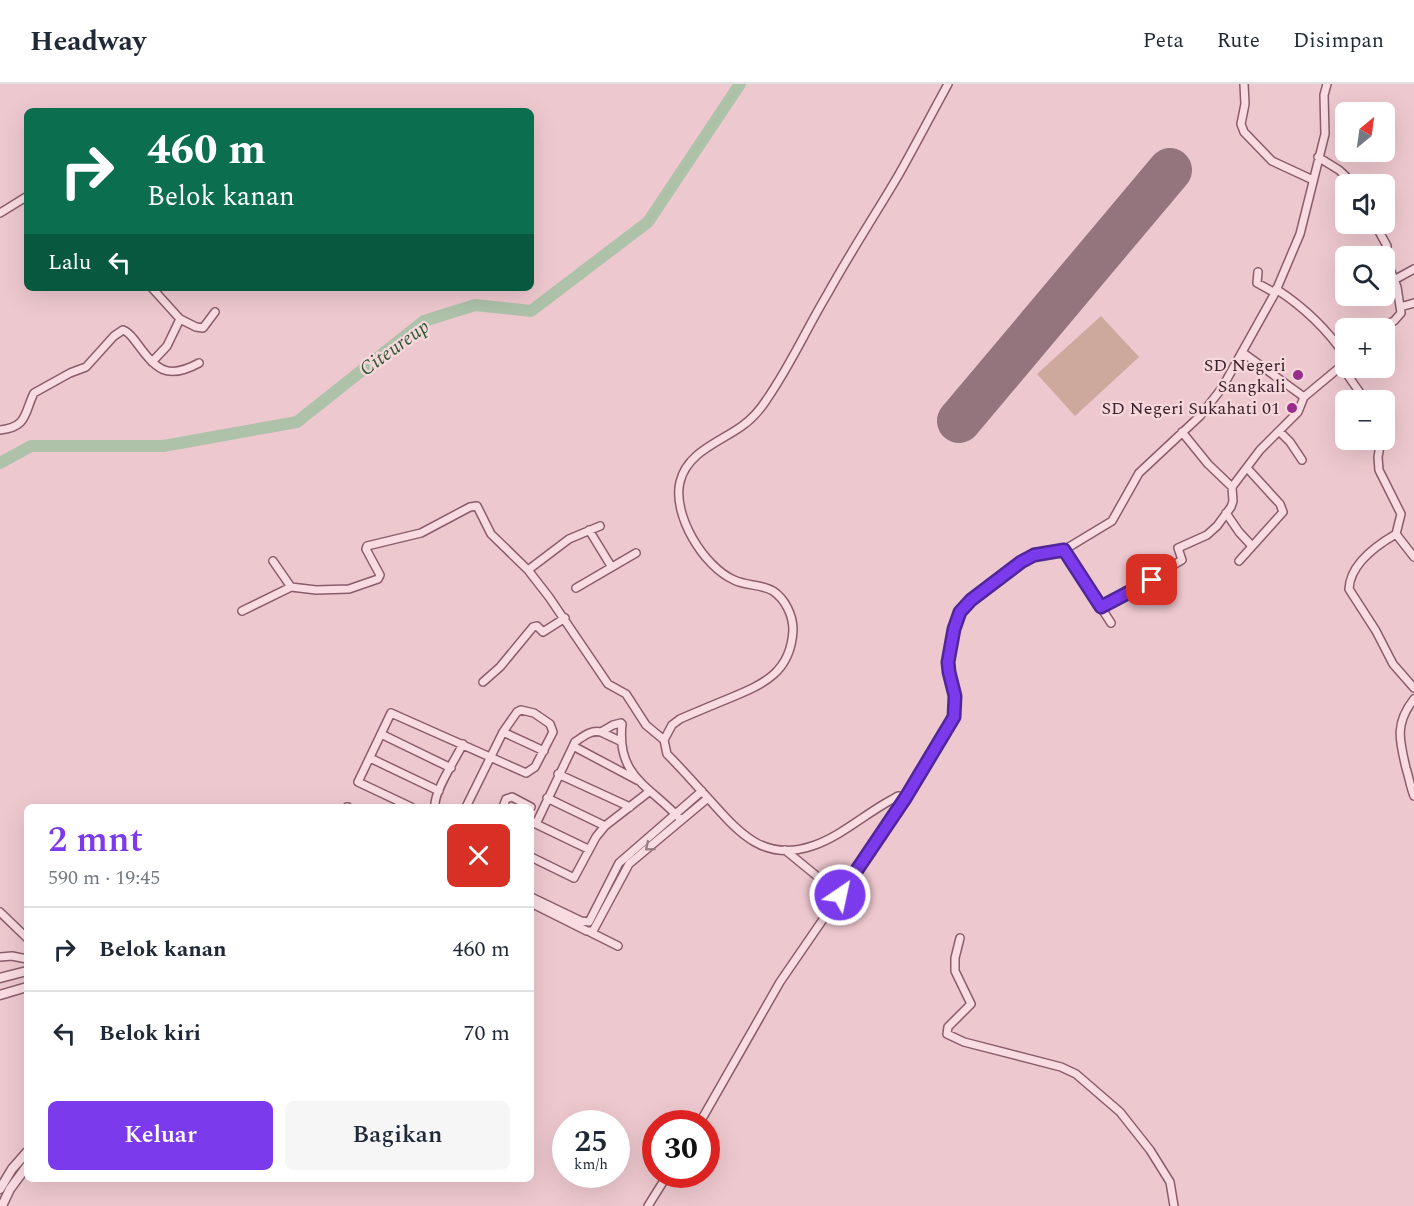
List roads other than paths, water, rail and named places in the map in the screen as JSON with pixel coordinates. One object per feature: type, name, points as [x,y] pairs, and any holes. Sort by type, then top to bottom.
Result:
[{"type":"street","points":[[664,740],[672,725],[680,719],[754,688],[772,677],[786,658],[793,629],[789,612],[777,594],[766,588],[741,583],[723,574],[703,554],[682,513],[679,489],[681,479],[695,458],[746,424],[755,416],[769,396],[897,177],[948,84]]},
{"type":"street","points":[[1244,84],[1245,104],[1241,124],[1244,132],[1272,161],[1313,180]]},
{"type":"street","points":[[707,1110],[780,982],[906,797],[954,717],[955,696],[948,662],[954,629],[960,612],[971,600],[1021,562],[1034,555],[1064,550],[1112,521],[1135,478],[1206,409],[1222,388],[1275,291],[1300,234],[1325,135],[1324,95],[1327,84]]},
{"type":"street","points":[[1318,158],[1343,174]]},
{"type":"street","points":[[0,213],[24,198]]},
{"type":"street","points":[[1395,279],[1414,269]]},
{"type":"street","points":[[1258,272],[1257,283],[1299,304],[1335,341]]},
{"type":"street","points":[[1395,284],[1400,307],[1400,316],[1395,319]]},
{"type":"street","points":[[155,291],[180,319],[196,327],[203,328],[215,312]]},
{"type":"street","points":[[1400,307],[1414,303]]},
{"type":"street","points":[[152,362],[167,346],[180,319]]},
{"type":"street","points":[[0,430],[13,428],[19,423],[28,412],[34,393],[91,363],[120,331],[128,332],[152,362],[168,373],[199,363]]},
{"type":"street","points":[[1242,352],[1304,397]]},
{"type":"street","points":[[1232,487],[1248,469],[1260,450],[1298,412],[1304,397],[1335,371]]},
{"type":"street","points":[[1279,431],[1302,460]]},
{"type":"street","points":[[1101,607],[1150,582],[1153,577],[1182,560],[1178,548],[1208,535],[1227,513],[1233,501],[1232,487],[1208,464],[1182,432]]},
{"type":"street","points":[[1379,450],[1379,470],[1401,514],[1396,534],[1380,543],[1362,562],[1351,580],[1349,589],[1376,631],[1391,661],[1414,688]]},
{"type":"street","points":[[1239,561],[1280,516],[1283,508],[1248,469]]},
{"type":"street","points":[[242,611],[291,587],[316,590],[349,589],[378,579],[380,575],[366,549],[367,546],[421,533],[475,506],[480,508],[492,534],[528,570],[565,618],[572,633],[608,684],[626,694],[646,725],[664,740],[667,754],[728,822],[747,839],[773,849],[785,850],[813,846],[898,796],[906,797]]},
{"type":"street","points":[[1227,513],[1239,532],[1252,546]]},
{"type":"street","points":[[528,570],[569,539],[600,526]]},
{"type":"street","points":[[589,530],[611,566]]},
{"type":"street","points":[[1396,534],[1414,557]]},
{"type":"street","points":[[1064,550],[1111,622]]},
{"type":"street","points":[[576,588],[636,553]]},
{"type":"street","points":[[273,561],[291,587]]},
{"type":"street","points":[[483,682],[500,667],[533,627],[537,626],[543,632],[565,618]]},
{"type":"street","points":[[1414,699],[1405,711],[1399,732],[1409,785],[1414,796]]},
{"type":"street","points":[[405,804],[358,782],[393,712],[491,758],[526,773],[536,767],[544,751],[553,729],[547,722],[534,713],[521,710],[516,712],[503,732],[491,758],[468,804]]},
{"type":"street","points":[[534,821],[541,812],[573,746],[584,735],[601,732],[613,724],[621,723],[620,741],[637,780]]},
{"type":"street","points":[[503,732],[544,751]]},
{"type":"street","points":[[601,732],[620,741]]},
{"type":"street","points":[[381,734],[451,768]]},
{"type":"street","points":[[434,804],[463,744]]},
{"type":"street","points":[[573,746],[637,780],[681,820]]},
{"type":"street","points":[[370,759],[439,791]]},
{"type":"street","points":[[558,774],[630,807]]},
{"type":"street","points":[[534,858],[574,878],[588,849],[605,826],[650,791]]},
{"type":"street","points":[[534,898],[581,921],[589,922],[619,863],[702,791]]},
{"type":"street","points":[[504,804],[506,799],[512,797],[525,804]]},
{"type":"street","points":[[547,798],[605,826]]},
{"type":"street","points":[[590,932],[596,928],[629,864],[708,798]]},
{"type":"street","points":[[534,808],[541,812]]},
{"type":"street","points":[[534,822],[588,849]]},
{"type":"street","points":[[785,850],[840,895]]},
{"type":"street","points":[[534,904],[618,946]]},
{"type":"street","points":[[0,912],[24,935]]},
{"type":"street","points":[[960,938],[955,958],[955,971],[971,1004],[948,1027],[946,1032],[949,1036],[1061,1067],[1076,1074],[1120,1112],[1150,1150],[1170,1182],[1174,1206]]},
{"type":"street","points":[[0,957],[24,959]]},
{"type":"street","points":[[0,978],[24,972]]},
{"type":"street","points":[[0,995],[24,988]]},
{"type":"street","points":[[0,1189],[24,1155]]},
{"type":"street","points":[[2,1206],[10,1189],[24,1170]]},
{"type":"street","points":[[648,1206],[659,1188]]},
{"type":"waterway","name":"Citeureup","points":[[0,463],[31,446],[163,446],[297,422],[424,321],[475,305],[531,311],[648,222],[740,84]]},
{"type":"place","name":"SD Negeri Sangkali","points":[[1298,375]]},
{"type":"place","name":"SD Negeri Sukahati 01","points":[[1292,408]]}]
